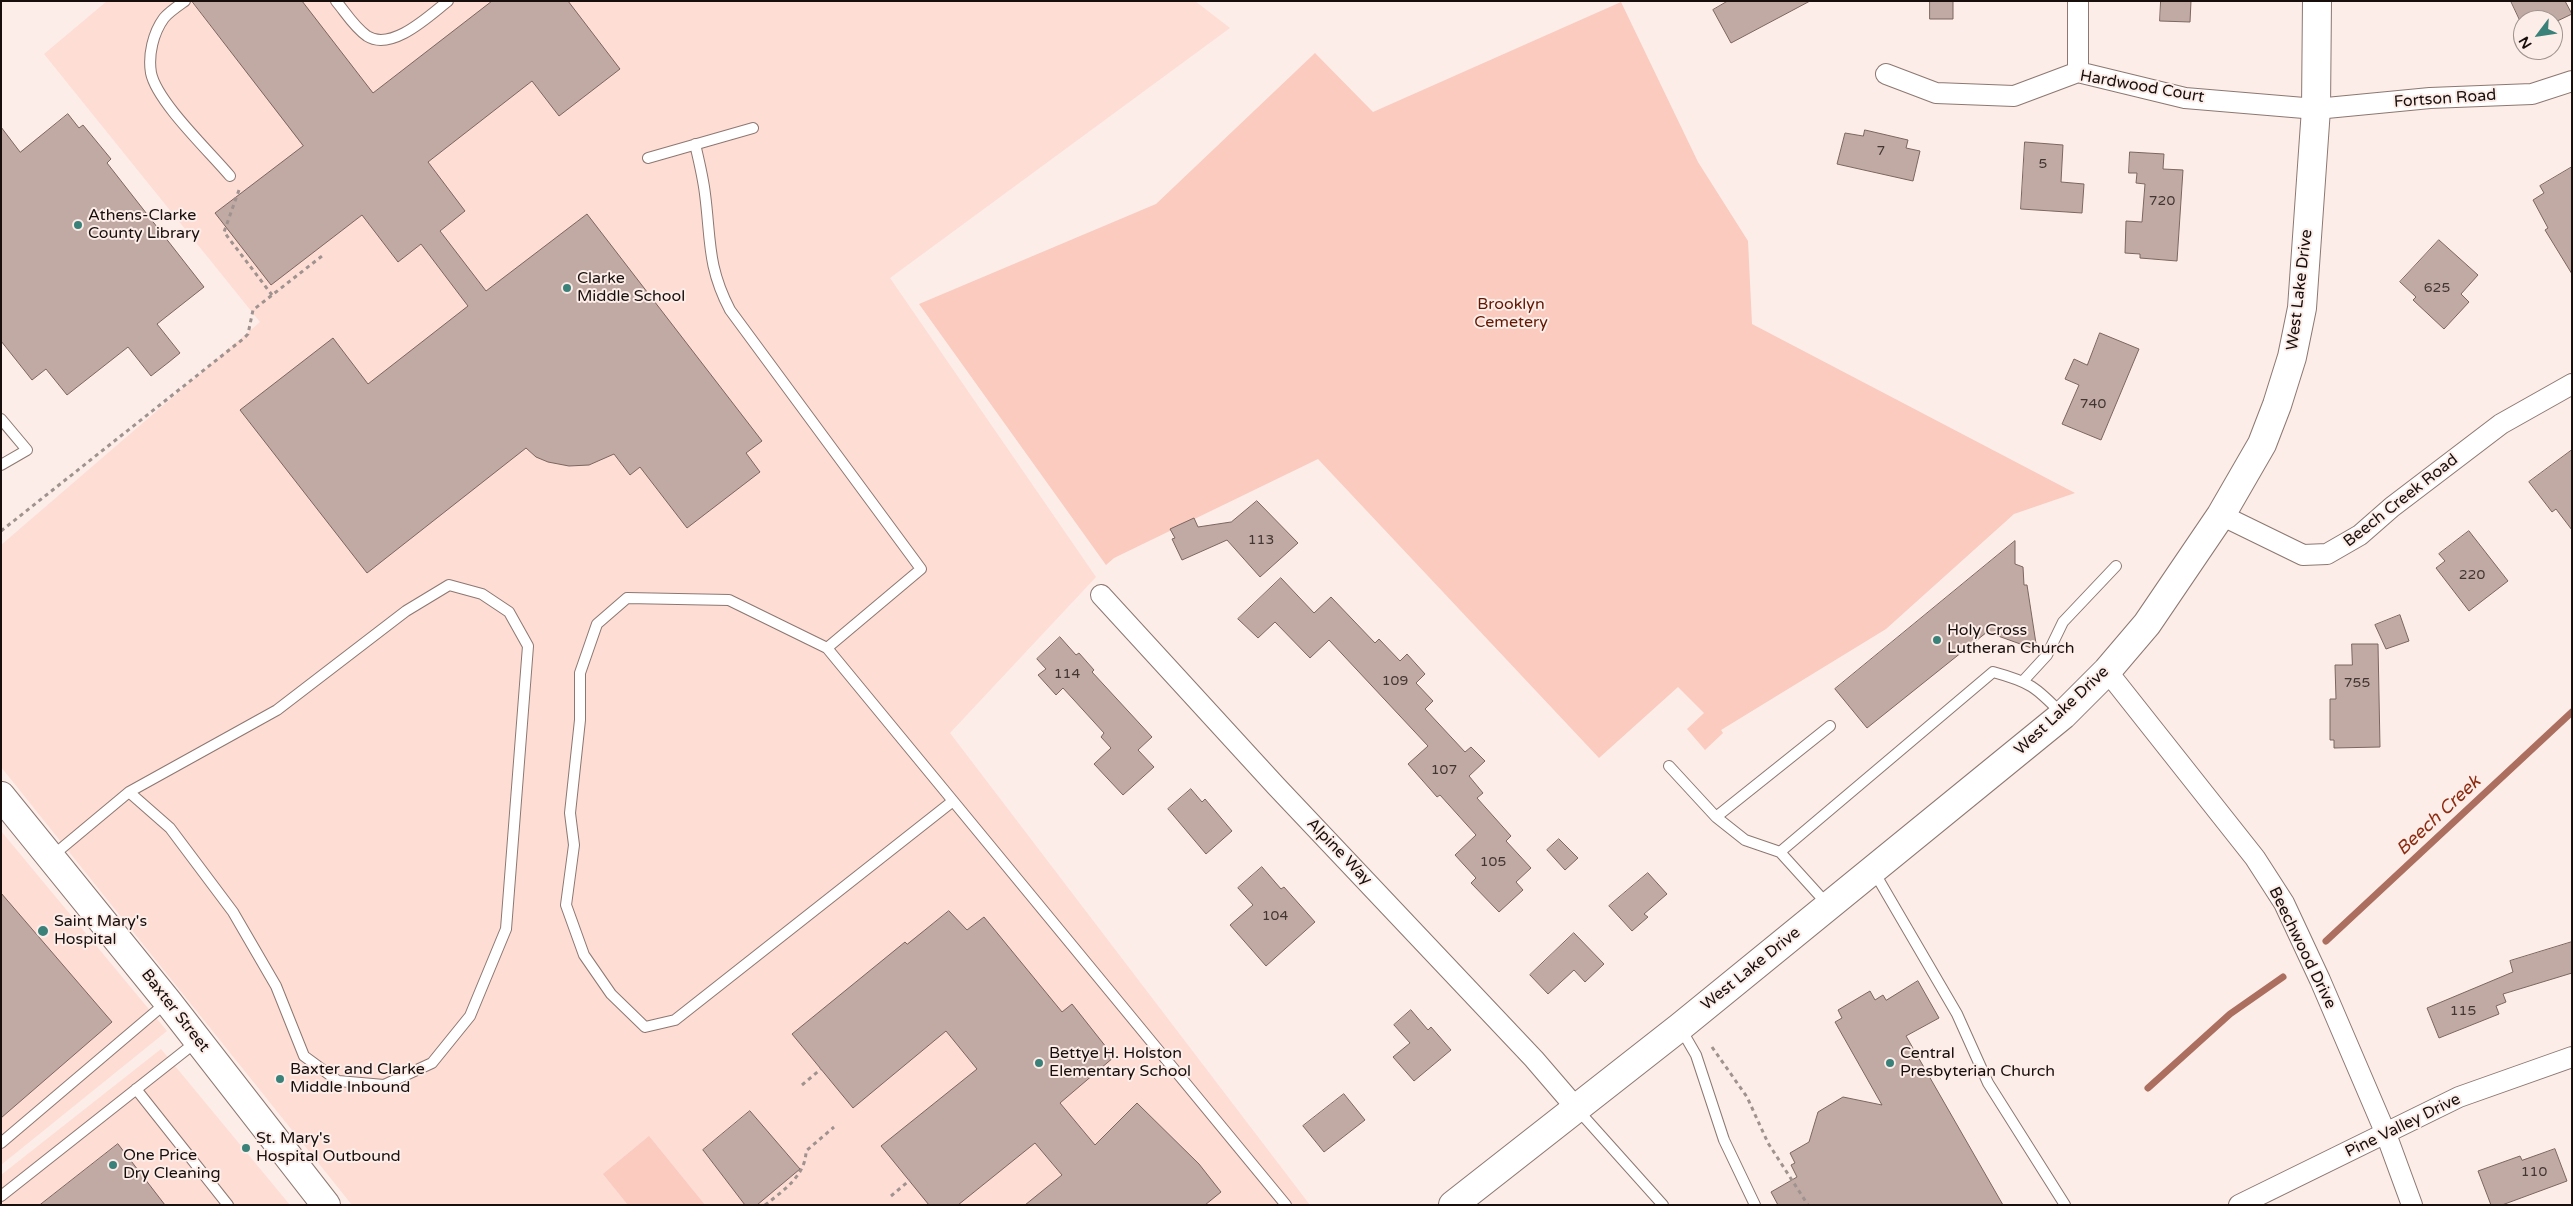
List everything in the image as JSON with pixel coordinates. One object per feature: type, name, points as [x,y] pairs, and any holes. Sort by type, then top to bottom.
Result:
[{"type":"main road","name":"West Lake Drive","points":[[1453,1205],[1680,1027],[2063,715],[2107,671],[2147,624],[2221,515],[2262,444],[2292,357],[2302,308],[2316,109],[2317,1]]},
{"type":"main road","name":"Baxter Street","points":[[1,796],[168,1002],[326,1205]]},
{"type":"street","points":[[2078,1],[2078,72]]},
{"type":"street","name":"Hardwood Court","points":[[1886,74],[1936,93],[2014,96],[2078,72],[2185,98],[2316,109]]},
{"type":"street","name":"Fortson Road","points":[[2316,109],[2430,98],[2532,94],[2572,81]]},
{"type":"street","name":"Beech Creek Road","points":[[2221,515],[2303,555],[2327,554],[2360,535],[2392,507],[2501,424],[2572,384]]},
{"type":"street","name":"Alpine Way","points":[[1101,595],[1276,786],[1534,1058],[1577,1109]]},
{"type":"street","name":"Beechwood Drive","points":[[2107,671],[2255,858],[2284,903],[2320,980],[2386,1134],[2412,1205]]},
{"type":"street","name":"Pine Valley Drive","points":[[2238,1205],[2459,1098],[2572,1057]]},
{"type":"lane","points":[[185,1],[165,17],[155,34],[151,55],[152,74],[162,96],[230,176]]},
{"type":"lane","points":[[336,1],[357,27],[369,37],[383,39],[400,37],[448,1]]},
{"type":"lane","points":[[648,158],[753,128]]},
{"type":"lane","points":[[695,144],[706,195],[710,258],[726,304],[921,569],[827,648]]},
{"type":"lane","points":[[1,419],[27,450],[1,465]]},
{"type":"lane","points":[[2024,680],[2047,655],[2063,622],[2116,566]]},
{"type":"lane","points":[[51,857],[129,792],[277,710],[406,612],[449,585],[482,594],[509,612],[528,646],[506,930],[470,1016],[432,1063],[384,1085],[338,1081],[304,1056],[276,986],[233,912],[170,828],[129,792]]},
{"type":"lane","points":[[953,801],[675,1020],[645,1027],[610,994],[584,955],[566,905],[574,845],[570,813],[580,720],[580,673],[597,624],[627,598],[729,600],[827,648],[1286,1205]]},
{"type":"lane","points":[[1780,852],[1993,672],[2024,680],[2042,693],[2063,715]]},
{"type":"lane","points":[[1716,817],[1830,726]]},
{"type":"lane","points":[[1669,766],[1716,817],[1745,840],[1780,852],[1828,906]]},
{"type":"lane","points":[[1873,869],[1957,1014],[1988,1083],[2065,1205]]},
{"type":"lane","points":[[1,1143],[168,1002]]},
{"type":"lane","points":[[1680,1027],[1696,1055],[1724,1140],[1755,1205]]},
{"type":"lane","points":[[1,1196],[198,1040]]},
{"type":"lane","points":[[136,1089],[228,1205]]},
{"type":"lane","points":[[1577,1109],[1663,1205]]},
{"type":"path","points":[[230,176],[240,187],[224,232],[272,295]]},
{"type":"path","points":[[1,531],[243,339],[248,334],[253,310],[322,256]]},
{"type":"path","points":[[1710,1044],[1747,1096],[1768,1143],[1808,1205]]},
{"type":"path","points":[[802,1085],[821,1069]]},
{"type":"path","points":[[765,1205],[790,1186],[806,1161],[806,1151],[834,1127]]},
{"type":"path","points":[[891,1196],[910,1180]]},
{"type":"shaded area","points":[[107,1],[1195,1],[1230,28],[890,278],[1096,577],[950,733],[1310,1205],[352,1205],[1,767],[1,545],[260,322],[44,54]]},
{"type":"shaded area","name":"Saint Mary's Hospital","points":[[1,831],[167,1031],[1,1165]]},
{"type":"shaded area","points":[[161,1049],[290,1205],[1,1205],[1,1175]]},
{"type":"green space","name":"Brooklyn Cemetery","points":[[1621,2],[1698,162],[1748,241],[1752,324],[2075,493],[2014,514],[1886,629],[1721,730],[1723,733],[1705,750],[1687,729],[1704,713],[1678,687],[1599,758],[1318,459],[1114,558],[1106,565],[919,304],[1156,204],[1315,53],[1373,112]]},
{"type":"green space","points":[[649,1136],[705,1205],[628,1205],[603,1174]]},
{"type":"building","name":"Clarke Middle School","points":[[192,1],[302,1],[373,93],[492,1],[568,1],[620,69],[559,116],[532,81],[428,162],[465,211],[440,231],[486,291],[587,214],[762,441],[746,453],[760,472],[687,528],[640,467],[630,475],[614,454],[589,465],[569,466],[548,462],[536,457],[526,448],[367,573],[240,410],[333,338],[368,384],[468,306],[421,244],[398,262],[362,215],[271,285],[215,213],[303,146]]},
{"type":"building","points":[[1728,1],[1810,1],[1731,43],[1713,10]]},
{"type":"building","points":[[1930,1],[1953,1],[1953,19],[1930,19]]},
{"type":"building","points":[[2161,1],[2191,1],[2190,22],[2160,21]]},
{"type":"building","points":[[2511,1],[2565,1],[2572,14],[2563,18],[2563,10],[2515,10]]},
{"type":"building","name":"Athens-Clarke County Library","points":[[68,114],[79,128],[83,125],[111,159],[107,163],[204,287],[157,324],[180,353],[169,362],[151,376],[128,347],[67,395],[46,369],[32,380],[1,341],[1,127],[20,152]]},
{"type":"building","points":[[1865,130],[1908,140],[1906,148],[1920,151],[1913,181],[1837,164],[1845,133],[1863,136]]},
{"type":"building","points":[[2025,142],[2063,145],[2061,182],[2084,184],[2082,213],[2021,209]]},
{"type":"building","points":[[2130,152],[2164,154],[2163,169],[2183,170],[2177,261],[2140,258],[2140,254],[2125,253],[2126,221],[2142,222],[2145,184],[2136,183],[2137,173],[2129,173]]},
{"type":"building","points":[[2572,167],[2572,274],[2545,230],[2548,228],[2533,200],[2544,193],[2540,186]]},
{"type":"building","points":[[2439,240],[2478,275],[2461,294],[2469,302],[2444,329],[2413,300],[2416,297],[2400,282]]},
{"type":"building","points":[[2100,333],[2139,349],[2101,440],[2062,424],[2079,385],[2065,379],[2074,359],[2087,365]]},
{"type":"building","points":[[2572,450],[2572,530],[2556,509],[2552,512],[2529,482]]},
{"type":"building","points":[[1257,501],[1298,543],[1260,577],[1227,540],[1182,560],[1172,539],[1175,538],[1170,529],[1194,518],[1198,527],[1231,522]]},
{"type":"building","points":[[2469,531],[2508,581],[2469,611],[2436,568],[2445,561],[2439,554]]},
{"type":"building","name":"Holy Cross Lutheran Church","points":[[2015,541],[2015,564],[2023,567],[2024,585],[2027,585],[2037,650],[1987,632],[1867,728],[1835,689]]},
{"type":"building","points":[[1281,578],[1314,613],[1331,597],[1375,643],[1379,639],[1400,661],[1407,654],[1425,674],[1416,683],[1433,701],[1425,709],[1465,752],[1471,747],[1485,761],[1469,776],[1483,793],[1477,798],[1511,836],[1506,841],[1531,868],[1516,882],[1523,890],[1499,912],[1471,883],[1476,878],[1455,855],[1476,835],[1440,795],[1437,797],[1408,764],[1428,746],[1329,640],[1310,658],[1275,622],[1258,638],[1238,619]]},
{"type":"building","points":[[2400,615],[2409,641],[2386,649],[2375,625]]},
{"type":"building","points":[[1060,637],[1076,655],[1079,653],[1094,670],[1092,672],[1152,737],[1138,750],[1154,767],[1123,795],[1094,764],[1111,748],[1101,737],[1104,733],[1063,688],[1056,695],[1038,675],[1046,669],[1037,659]]},
{"type":"building","points":[[2352,644],[2378,644],[2380,747],[2334,748],[2334,740],[2330,740],[2330,699],[2336,699],[2335,665],[2352,665]]},
{"type":"building","points":[[1191,789],[1202,802],[1205,799],[1232,831],[1206,854],[1168,809]]},
{"type":"building","points":[[1559,839],[1578,858],[1565,870],[1547,850]]},
{"type":"building","points":[[1262,867],[1281,889],[1284,887],[1315,922],[1266,966],[1230,925],[1253,905],[1238,888]]},
{"type":"building","points":[[1648,873],[1667,894],[1644,914],[1648,917],[1632,931],[1609,906]]},
{"type":"building","points":[[1,893],[112,1022],[1,1118]]},
{"type":"building","name":"Bettye H. Holston Elementary School","points":[[949,911],[967,930],[984,917],[1062,1012],[1072,1004],[1114,1057],[1060,1103],[1095,1145],[1137,1103],[1199,1164],[1221,1192],[1205,1205],[1025,1205],[1062,1175],[1035,1143],[958,1205],[929,1205],[881,1146],[977,1069],[946,1031],[853,1108],[792,1034],[905,942],[907,944]]},
{"type":"building","points":[[1574,933],[1604,964],[1585,982],[1574,970],[1548,994],[1530,975]]},
{"type":"building","points":[[2572,942],[2572,973],[2503,994],[2506,1002],[2496,1006],[2499,1014],[2439,1038],[2427,1008],[2513,972],[2510,961]]},
{"type":"building","name":"Central Presbyterian Church","points":[[1918,981],[1939,1018],[1906,1036],[2003,1205],[1778,1205],[1771,1192],[1797,1177],[1791,1165],[1795,1163],[1790,1153],[1809,1142],[1818,1112],[1843,1097],[1882,1105],[1835,1022],[1842,1018],[1838,1010],[1870,991],[1875,1000],[1883,995],[1886,1000]]},
{"type":"building","points":[[1411,1010],[1428,1030],[1431,1027],[1451,1050],[1414,1081],[1393,1057],[1410,1043],[1394,1025]]},
{"type":"building","points":[[1344,1094],[1365,1120],[1324,1152],[1303,1126]]},
{"type":"building","points":[[750,1111],[800,1169],[757,1205],[745,1205],[703,1150]]},
{"type":"building","points":[[118,1144],[165,1205],[40,1205]]},
{"type":"building","points":[[2555,1149],[2567,1181],[2502,1205],[2491,1205],[2478,1171],[2520,1156],[2522,1160]]},
{"type":"waterway","name":"Beech Creek","points":[[2326,941],[2572,712]]},
{"type":"waterway","name":"Beech Creek","points":[[2148,1088],[2230,1014],[2283,977]]},
{"type":"place","name":"Athens-Clarke County Library","points":[[78,225]]},
{"type":"place","name":"Clarke Middle School","points":[[567,288]]},
{"type":"place","name":"Holy Cross Lutheran Church","points":[[1937,640]]},
{"type":"place","name":"Saint Mary's Hospital","points":[[43,931]]},
{"type":"place","name":"Bettye H. Holston Elementary School","points":[[1039,1063]]},
{"type":"place","name":"Central Presbyterian Church","points":[[1890,1063]]},
{"type":"place","name":"Baxter and Clarke Middle Inbound","points":[[280,1079]]},
{"type":"place","name":"St. Mary's Hospital Outbound","points":[[246,1148]]},
{"type":"place","name":"One Price Dry Cleaning","points":[[113,1165]]}]
